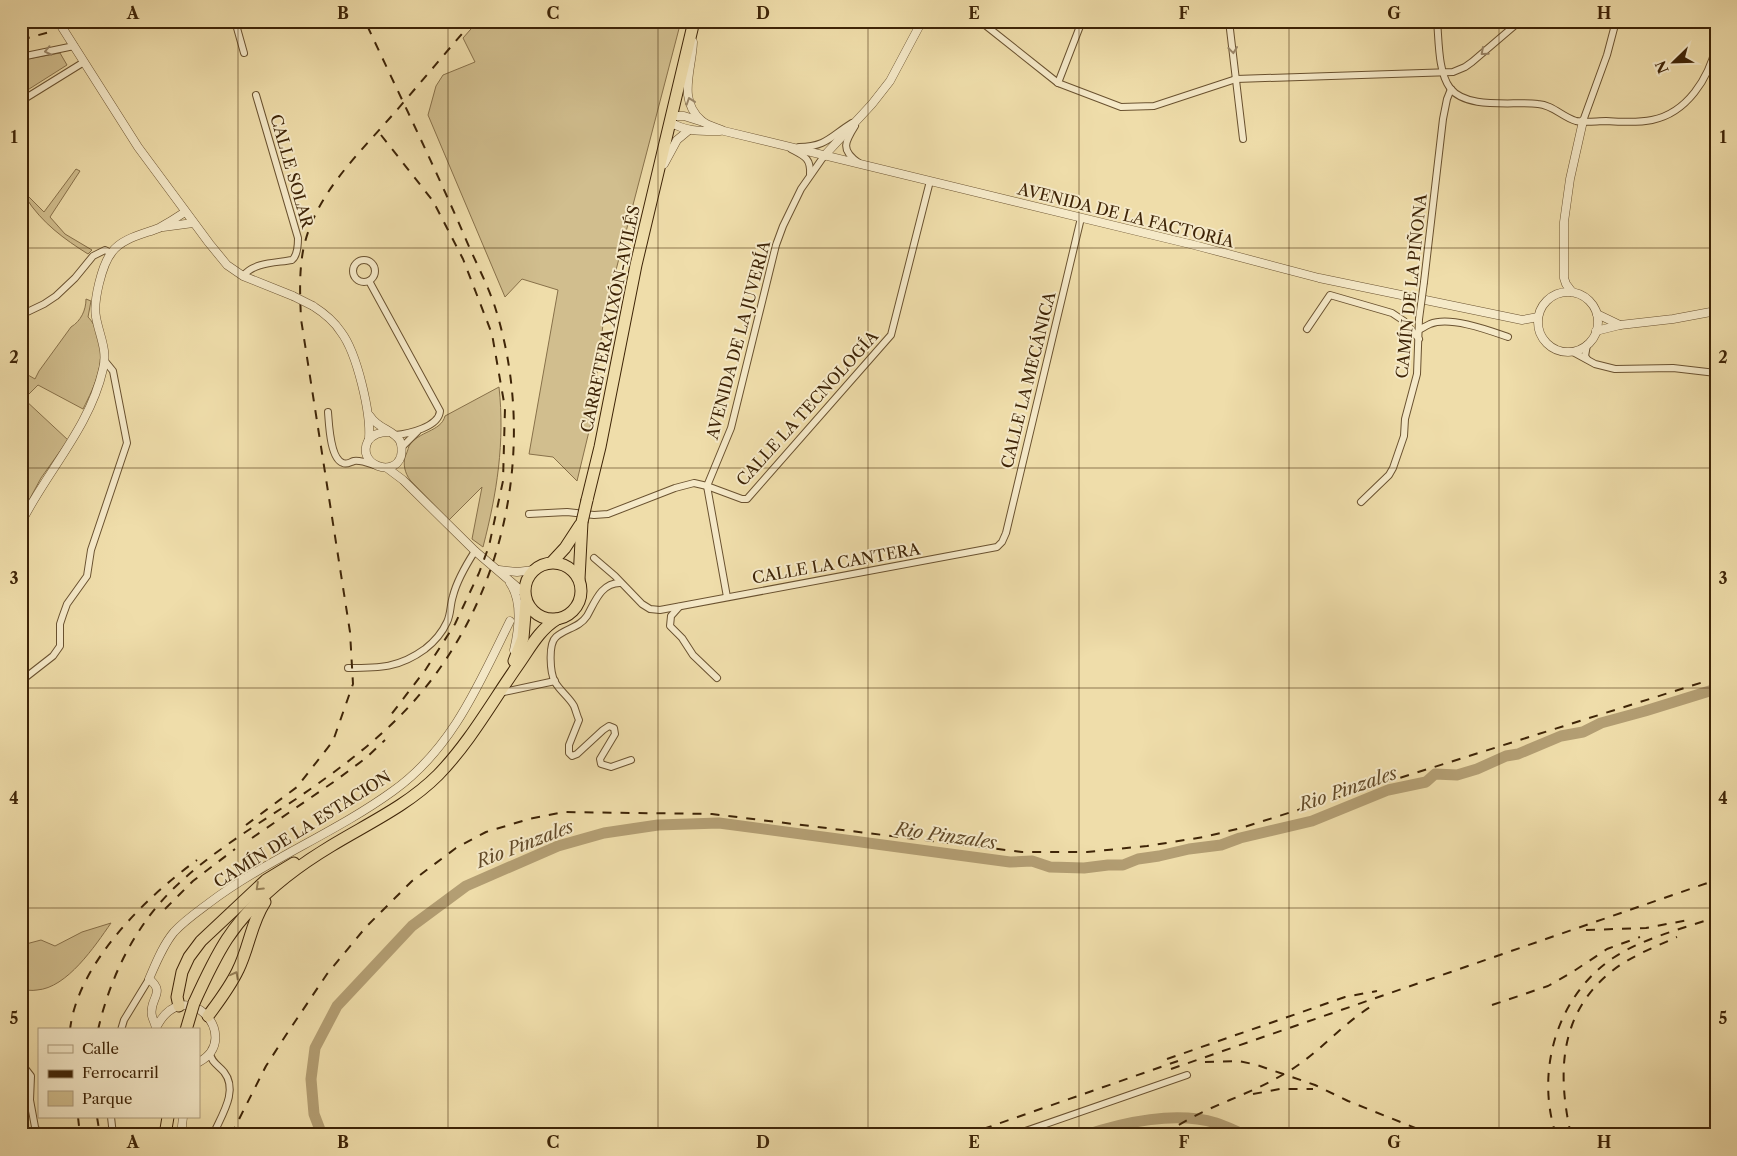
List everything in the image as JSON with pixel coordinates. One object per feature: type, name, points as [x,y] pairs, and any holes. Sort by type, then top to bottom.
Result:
[{"type":"highway","name":"CARRETERA XIXÓN-AVILÉS","points":[[579,579],[582,523],[600,447],[636,265],[693,24]]},
{"type":"highway","name":"CARRETERA XIXÓN-AVILÉS","points":[[552,562],[565,548],[582,523]]},
{"type":"highway","points":[[187,1028],[194,1003],[204,980],[227,939],[253,907],[276,885],[332,846],[408,801],[438,775],[482,720],[535,639],[550,624],[568,615],[576,608],[582,588],[579,579],[572,570],[563,564],[552,562],[541,565],[534,570],[524,584],[525,598],[521,646],[498,694]]},
{"type":"highway","points":[[525,598],[530,609],[537,615],[547,619],[557,619]]},
{"type":"highway","points":[[208,1016],[223,997],[238,970],[258,913],[267,900],[281,886],[327,853],[341,846],[352,835]]},
{"type":"highway","points":[[178,1006],[177,997],[182,972],[189,957],[201,941],[266,880],[313,851],[332,846]]},
{"type":"highway","points":[[165,1135],[168,1118]]},
{"type":"street","points":[[58,21],[138,147],[193,224],[227,265],[243,276],[313,306],[332,320],[346,340],[353,355],[369,414],[373,421],[400,440],[402,447],[399,460],[404,480]]},
{"type":"street","points":[[235,21],[244,53]]},
{"type":"street","points":[[824,156],[890,82],[922,21]]},
{"type":"street","points":[[980,21],[1058,83],[1121,106],[1163,104],[1236,79],[1453,72],[1465,68],[1520,21]]},
{"type":"street","points":[[1058,83],[1082,21]]},
{"type":"street","points":[[1229,21],[1243,139]]},
{"type":"street","points":[[1437,21],[1443,72],[1451,89],[1458,95],[1483,103],[1542,104],[1576,121],[1652,120],[1673,111],[1699,88],[1712,64],[1716,46]]},
{"type":"street","points":[[1572,292],[1557,294],[1544,303],[1538,317],[1539,332],[1543,340],[1549,346],[1565,352],[1573,352],[1587,345],[1596,331],[1596,314],[1588,300],[1572,292],[1564,278],[1564,222],[1570,179],[1584,121],[1607,55],[1616,21]]},
{"type":"street","points":[[693,24],[692,55],[686,90],[691,106],[703,122]]},
{"type":"street","points":[[21,57],[72,42]]},
{"type":"street","points":[[21,101],[84,62]]},
{"type":"street","name":"CAMÍN DE LA PIÑONA","points":[[1360,502],[1389,475],[1404,436],[1405,419],[1417,374],[1419,319],[1443,119],[1451,89]]},
{"type":"street","name":"CALLE SOLAR","points":[[243,276],[254,266],[292,260],[298,245],[298,238],[256,95]]},
{"type":"street","name":"AVENIDA DE LA FACTORÍA","points":[[724,131],[678,128],[671,119],[684,116],[724,131],[1194,245],[1319,278],[1522,320],[1538,317]]},
{"type":"street","points":[[788,147],[809,147],[824,143],[859,118]]},
{"type":"street","points":[[859,118],[846,140],[845,146],[852,158],[863,165]]},
{"type":"street","points":[[656,181],[677,140],[689,130]]},
{"type":"street","points":[[788,147],[808,159],[810,176]]},
{"type":"street","name":"AVENIDA DE LA JUVERÍA","points":[[707,486],[731,428],[776,245],[801,189],[824,156]]},
{"type":"street","name":"CALLE LA TECNOLOGÍA","points":[[707,486],[742,499],[747,499],[891,335],[930,181]]},
{"type":"street","points":[[21,523],[32,501],[83,422],[100,377],[104,360],[103,341],[96,317],[95,304],[97,290],[111,253],[116,247],[158,228],[185,212]]},
{"type":"street","name":"CALLE LA MECÁNICA","points":[[998,547],[1006,533],[1081,218]]},
{"type":"street","points":[[158,228],[193,224]]},
{"type":"street","points":[[21,315],[56,296],[75,278],[93,256],[105,250],[111,253]]},
{"type":"street","points":[[1557,294],[1564,278]]},
{"type":"street","points":[[328,412],[333,452],[336,459],[348,464],[355,461],[374,434],[381,432],[409,434],[437,420],[440,416],[439,406],[369,281]]},
{"type":"street","points":[[1307,329],[1330,295],[1392,313],[1404,321],[1419,339]]},
{"type":"street","points":[[1596,331],[1620,325],[1673,319],[1716,311]]},
{"type":"street","points":[[1596,314],[1620,325]]},
{"type":"street","name":"AVENIDA DE LA FACTORÍA","points":[[1522,320],[1539,332]]},
{"type":"street","points":[[1419,330],[1439,322],[1474,326],[1508,337]]},
{"type":"street","points":[[1586,359],[1587,345]]},
{"type":"street","points":[[1573,352],[1595,364],[1615,369],[1673,368],[1716,373]]},
{"type":"street","points":[[21,681],[53,656],[60,646],[60,624],[67,604],[87,576],[91,550],[127,444],[113,371],[104,360]]},
{"type":"street","points":[[369,414],[366,453],[374,465]]},
{"type":"street","points":[[402,447],[418,431]]},
{"type":"street","points":[[355,461],[387,468],[399,460]]},
{"type":"street","points":[[387,468],[404,480],[475,551],[502,573],[525,598]]},
{"type":"street","points":[[529,514],[567,512],[594,515],[612,513],[675,488],[694,483],[707,486],[727,598]]},
{"type":"street","name":"CALLE LA CANTERA","points":[[594,558],[650,609],[660,610],[998,547]]},
{"type":"street","points":[[348,668],[374,668],[404,662],[433,643],[441,634],[448,621],[452,596],[463,571],[475,551]]},
{"type":"street","points":[[502,573],[534,570]]},
{"type":"street","points":[[502,573],[513,588],[517,602],[517,637],[511,668]]},
{"type":"street","points":[[620,583],[614,583],[596,597],[582,624],[555,638],[552,642],[552,673],[555,681],[574,707],[580,720],[570,745],[569,753],[572,756],[577,754],[609,726],[614,728],[615,734],[603,752],[600,759],[601,764],[610,767],[631,760]]},
{"type":"street","points":[[680,607],[671,616],[670,626],[682,638],[693,655],[717,678]]},
{"type":"street","name":"CAMÍN DE LA ESTACION","points":[[149,979],[174,932],[194,915],[229,888],[394,790],[421,766],[443,744],[460,718],[510,621]]},
{"type":"street","points":[[498,694],[555,681]]},
{"type":"street","points":[[122,1028],[124,1020],[149,979],[157,988],[152,1010],[156,1028]]},
{"type":"street","points":[[156,1028],[162,1015],[171,1009],[189,1005],[200,1009],[213,1024],[215,1034],[210,1053],[201,1061]]},
{"type":"street","points":[[152,1010],[158,1015],[162,1015]]},
{"type":"street","points":[[210,1053],[214,1063],[224,1072],[231,1086],[228,1101],[213,1135]]},
{"type":"street","points":[[201,1061],[214,1063]]},
{"type":"street","points":[[21,1063],[31,1076],[30,1100],[35,1127],[39,1135]]},
{"type":"street","points":[[1014,1135],[1187,1075]]},
{"type":"street","points":[[111,1118],[113,1135]]},
{"type":"street","points":[[181,1135],[183,1118]]},
{"type":"green space","points":[[478,21],[681,21],[604,316],[591,423],[577,481],[553,457],[529,454],[558,290],[522,279],[505,297],[428,115],[436,86],[443,75],[475,62],[463,38]]},
{"type":"green space","points":[[60,53],[67,65],[26,91],[21,88],[21,60]]},
{"type":"green space","points":[[76,169],[80,171],[50,217],[65,234],[92,250],[88,254],[62,236],[46,223],[26,198],[29,197],[44,212]]},
{"type":"green space","points":[[21,193],[26,198],[21,201]]},
{"type":"green space","points":[[86,299],[91,301],[88,317],[95,327],[100,344],[101,354],[98,373],[83,409],[38,385],[24,399],[68,440],[41,478],[21,515],[21,371],[35,379],[71,327],[80,318],[84,311]]},
{"type":"green space","points":[[499,387],[501,407],[500,448],[496,487],[483,547],[472,539],[482,487],[449,520],[410,480],[405,469],[404,460],[413,441],[434,429],[443,421],[445,416]]},
{"type":"green space","points":[[111,923],[88,954],[59,982],[37,990],[21,989],[21,936],[26,944],[41,940],[55,946],[82,932]]},
{"type":"waterway","name":"Rio Pinzales","points":[[322,1135],[314,1114],[311,1079],[315,1048],[337,1006],[412,926],[466,886],[558,846],[604,833],[658,825],[719,823],[1010,862],[1032,861],[1050,867],[1084,868],[1123,865],[1138,859],[1221,845],[1240,838],[1312,821],[1388,790],[1426,782],[1435,774],[1457,775],[1477,769],[1561,736],[1583,732],[1601,723],[1716,689]]},
{"type":"waterway","points":[[1086,1135],[1133,1122],[1167,1118],[1184,1118],[1216,1123],[1245,1135]]},
{"type":"railway","points":[[98,1028],[109,991],[126,953],[147,919],[174,888],[202,863],[353,758],[405,711],[420,694],[435,675],[461,634],[482,591],[498,545],[508,498],[513,450],[513,402],[507,354],[495,307],[484,280],[365,21]]},
{"type":"railway","points":[[246,825],[297,787],[333,741],[353,684],[350,632],[301,319],[300,293],[303,251],[317,211],[340,175],[473,21]]},
{"type":"railway","points":[[21,40],[53,31]]},
{"type":"railway","points":[[381,135],[433,201],[463,259],[492,334],[505,408],[503,481],[489,546],[479,573],[455,624],[426,669],[387,720]]},
{"type":"railway","points":[[231,1135],[266,1066],[286,1035],[327,974],[366,927],[412,881],[456,848],[486,832],[529,819],[564,812],[712,814],[1022,852],[1087,852],[1147,846],[1204,837],[1241,828],[1716,678]]},
{"type":"railway","points":[[252,838],[335,781],[366,758],[385,740]]},
{"type":"railway","points":[[165,909],[193,881],[235,849]]},
{"type":"railway","points":[[70,1028],[75,1005],[86,981],[100,957],[117,934],[157,893],[197,860]]},
{"type":"railway","points":[[1171,1069],[1716,880]]},
{"type":"railway","points":[[1556,1135],[1550,1111],[1548,1086],[1550,1061],[1556,1037],[1565,1014],[1578,993],[1594,974],[1613,958],[1625,951],[1650,939],[1716,917]]},
{"type":"railway","points":[[1586,930],[1646,928],[1688,920]]},
{"type":"railway","points":[[1492,1005],[1548,986],[1607,949],[1640,937]]},
{"type":"railway","points":[[1571,1135],[1564,1089],[1564,1067],[1566,1046],[1572,1025],[1581,1006],[1594,988],[1612,971],[1643,952],[1677,937]]},
{"type":"railway","points":[[1167,1059],[1345,997],[1377,991]]},
{"type":"railway","points":[[1164,1135],[1209,1109],[1254,1090],[1284,1074],[1308,1058],[1351,1021],[1375,1004]]},
{"type":"railway","points":[[966,1135],[1178,1061]]},
{"type":"railway","points":[[1205,1062],[1239,1061],[1257,1065],[1315,1085],[1348,1101],[1433,1135]]},
{"type":"railway","points":[[1253,1094],[1280,1089],[1313,1089]]},
{"type":"railway","points":[[78,1118],[80,1135]]},
{"type":"railway","points":[[97,1118],[100,1135]]}]
